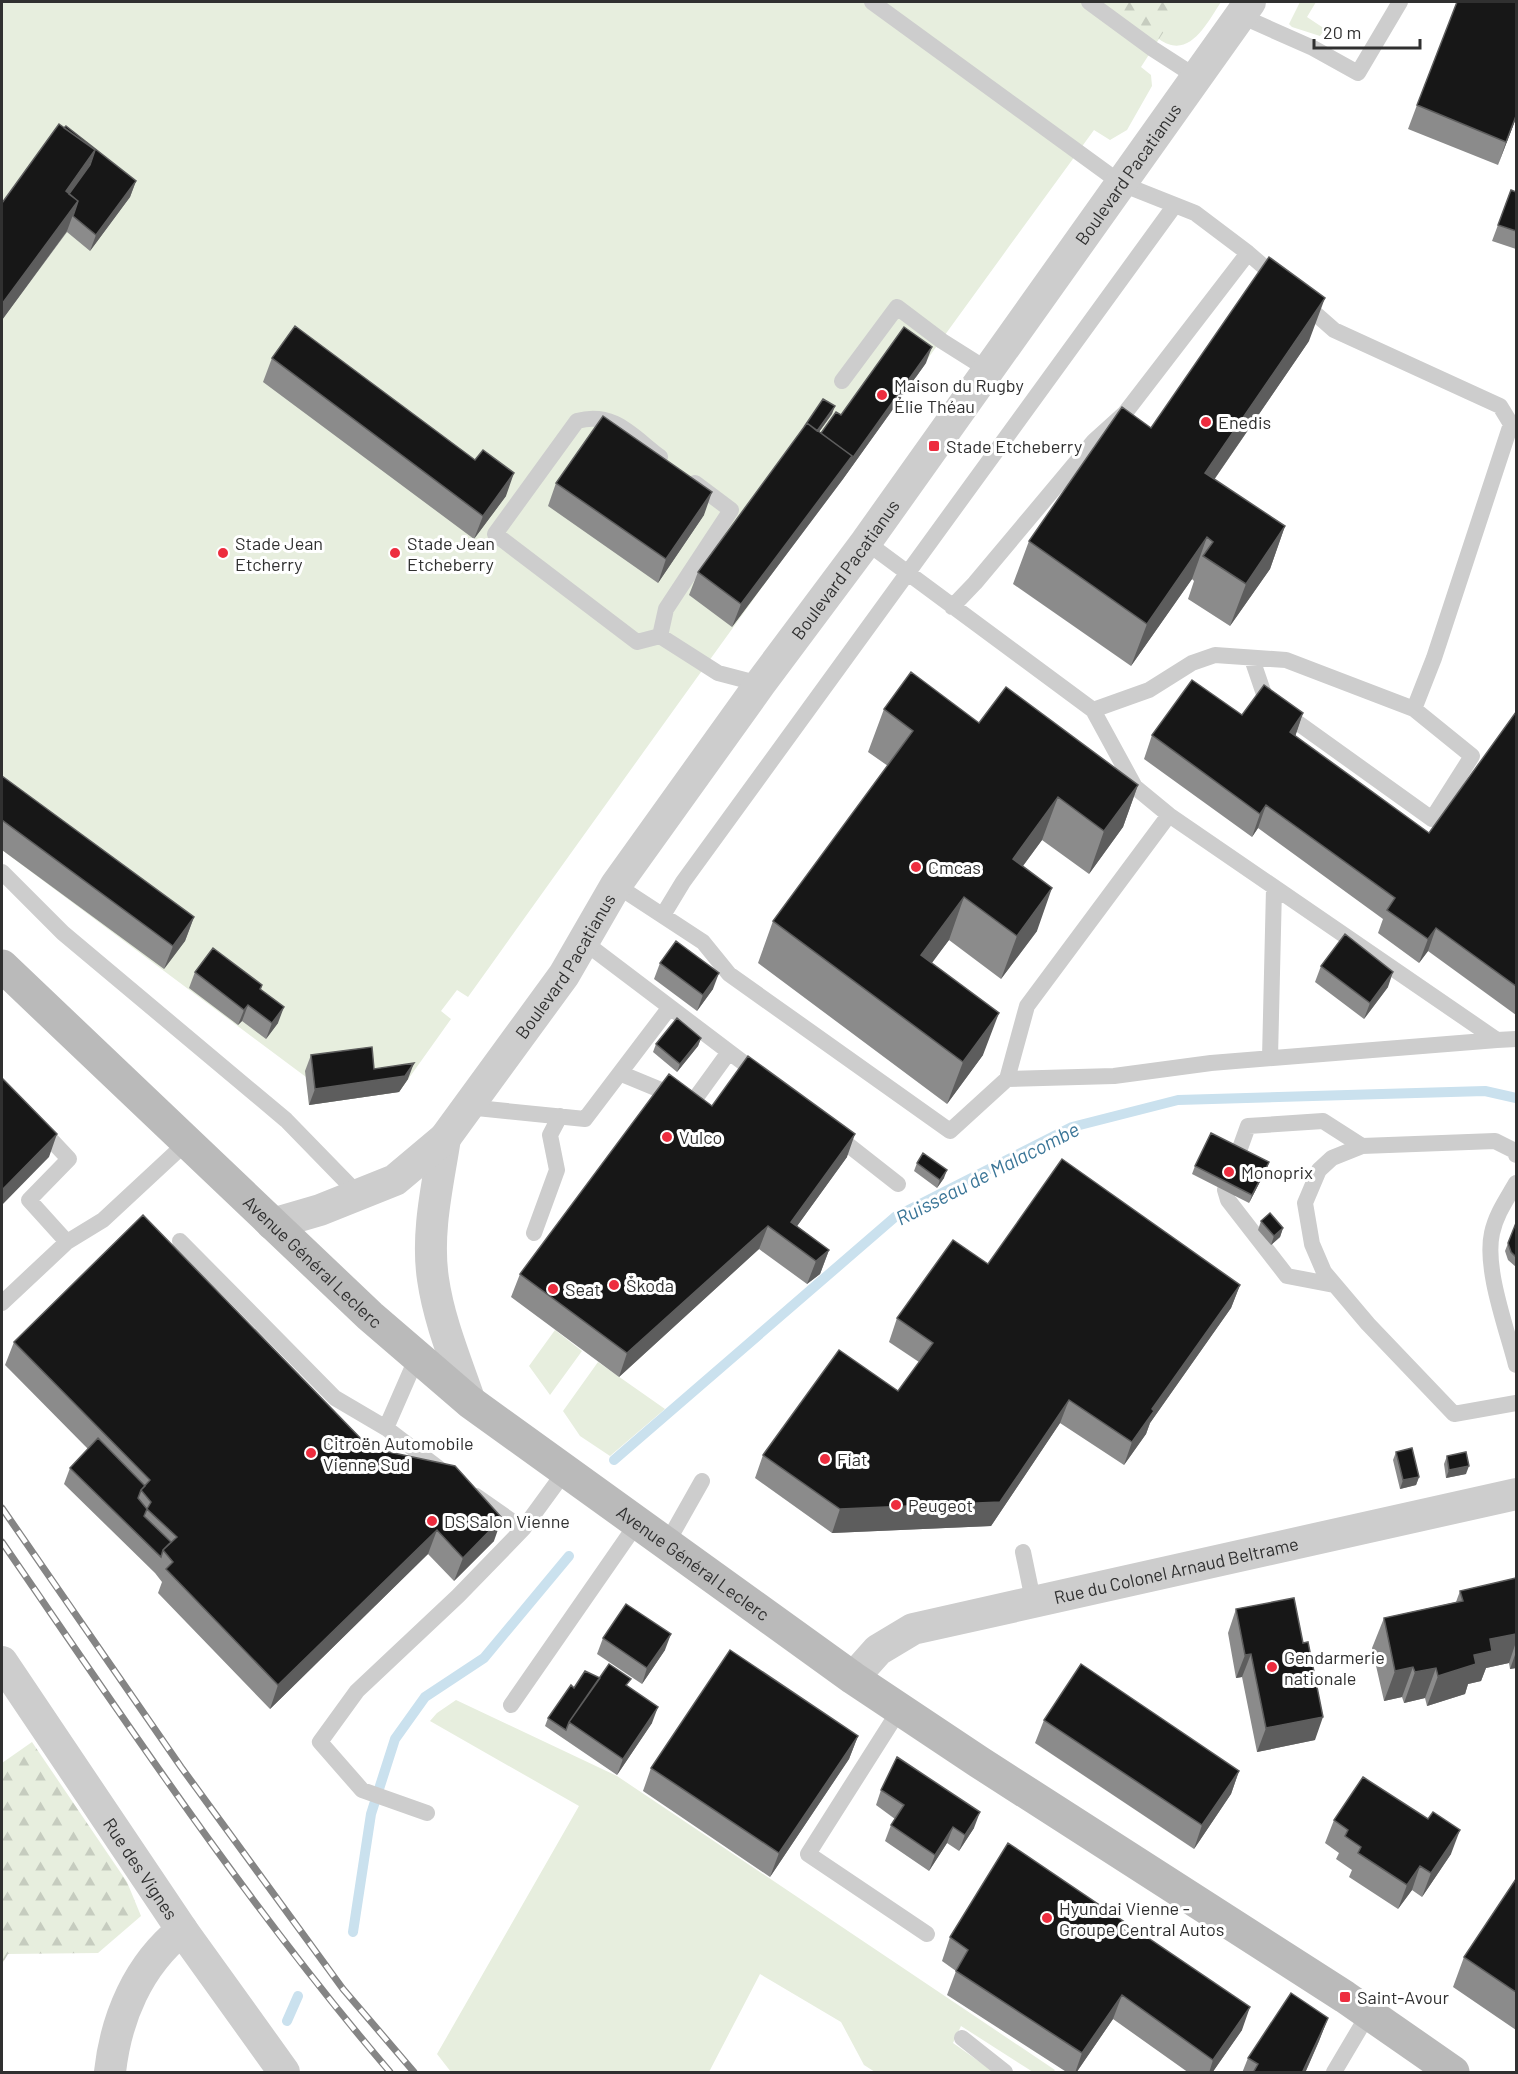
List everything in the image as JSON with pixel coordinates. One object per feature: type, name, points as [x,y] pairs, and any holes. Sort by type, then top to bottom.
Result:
[{"type":"main road","name":"Avenue Général Leclerc","points":[[2,966],[272,1224],[417,1357],[470,1402],[854,1678],[1369,2013],[1453,2073]]},
{"type":"street","name":"Boulevard Pacatianus","points":[[272,1224],[360,1196],[395,1180],[445,1138],[564,975],[616,885],[760,684],[866,542],[1246,9]]},
{"type":"street","name":"Boulevard Pacatianus","points":[[445,1138],[433,1215],[433,1276],[438,1309],[470,1402]]},
{"type":"street","name":"Rue du Colonel Arnaud Beltrame","points":[[854,1678],[878,1650],[913,1629],[1033,1600],[1516,1494]]},
{"type":"street","name":"Rue des Vignes","points":[[2,1662],[182,1930],[284,2073]]},
{"type":"street","points":[[110,2073],[121,2018],[138,1980],[168,1941],[182,1930]]},
{"type":"lane","points":[[872,2],[1122,184],[1195,213],[1248,253],[1334,330],[1500,406],[1511,424],[1434,658],[1414,709]]},
{"type":"lane","points":[[1089,2],[1153,49],[1198,78]]},
{"type":"lane","points":[[1246,9],[1359,73],[1400,2]]},
{"type":"lane","points":[[663,915],[683,882],[1175,205]]},
{"type":"lane","points":[[952,606],[975,584],[1094,441],[1125,413],[1248,253]]},
{"type":"lane","points":[[842,381],[897,306],[942,341],[988,370]]},
{"type":"lane","points":[[660,636],[666,609],[731,510],[610,419],[593,416],[577,421],[495,534],[637,642],[660,636],[718,673],[760,684]]},
{"type":"lane","points":[[866,542],[1093,710],[1135,787],[1169,815],[1497,1040]]},
{"type":"lane","points":[[1093,710],[1149,690],[1192,663],[1215,655],[1286,660],[1414,709],[1472,756],[1432,819],[1266,700],[1252,659]]},
{"type":"lane","points":[[616,885],[703,942],[729,974],[950,1131],[1006,1078],[1028,1006],[1169,815]]},
{"type":"lane","points":[[2,872],[63,933],[286,1120],[360,1196]]},
{"type":"lane","points":[[1270,1058],[1274,888]]},
{"type":"lane","points":[[584,942],[777,1089]]},
{"type":"lane","points":[[467,1107],[585,1119],[622,1074],[670,1007]]},
{"type":"lane","points":[[1006,1078],[1114,1076],[1210,1063],[1516,1039]]},
{"type":"lane","points":[[622,1074],[692,1103],[729,1052]]},
{"type":"lane","points":[[28,1116],[69,1159],[29,1200],[67,1242]]},
{"type":"lane","points":[[534,1233],[557,1170],[550,1135],[560,1116]]},
{"type":"lane","points":[[1334,1285],[1287,1276],[1228,1200],[1225,1190],[1248,1126],[1323,1121],[1362,1146]]},
{"type":"lane","points":[[824,1125],[898,1184]]},
{"type":"lane","points":[[1516,1155],[1515,1151],[1496,1141],[1362,1146],[1332,1158],[1319,1170],[1305,1203],[1312,1244],[1324,1272],[1454,1414],[1516,1403]]},
{"type":"lane","points":[[2,1303],[67,1242],[103,1220],[187,1142]]},
{"type":"lane","points":[[1516,1183],[1498,1213],[1491,1235],[1494,1274],[1516,1365]]},
{"type":"lane","points":[[180,1241],[335,1398],[386,1428],[523,1529]]},
{"type":"lane","points":[[386,1428],[417,1357]]},
{"type":"lane","points":[[427,1813],[362,1790],[320,1742],[357,1691],[458,1596],[523,1529],[566,1470]]},
{"type":"lane","points":[[667,1543],[702,1481]]},
{"type":"lane","points":[[511,1705],[638,1522]]},
{"type":"lane","points":[[1023,1552],[1033,1600]]},
{"type":"lane","points":[[900,1709],[808,1854],[927,1934]]},
{"type":"lane","points":[[1334,2073],[1369,2013]]},
{"type":"lane","points":[[962,2038],[1005,2073]]},
{"type":"green space","name":"Stade Jean Etcheberry","points":[[2,2],[1221,2],[1203,29],[1188,42],[1170,45],[1159,39],[1141,67],[1151,75],[1152,86],[1127,130],[1110,140],[1094,130],[468,997],[457,990],[441,1011],[451,1019],[399,1092],[309,1105],[306,1077],[2,850]]},
{"type":"green space","points":[[1110,2],[1183,2],[1159,39]]},
{"type":"green space","points":[[1300,2],[1316,2],[1307,17],[1325,29],[1320,36],[1289,24]]},
{"type":"green space","points":[[555,1330],[582,1351],[550,1395],[529,1366]]},
{"type":"green space","points":[[598,1362],[665,1409],[610,1456],[580,1436],[563,1411]]},
{"type":"green space","points":[[456,1700],[617,1776],[1055,2070],[1053,2072],[1033,2072],[961,2026],[953,2043],[994,2072],[875,2072],[864,2065],[841,2022],[760,1974],[709,2072],[451,2072],[437,2054],[579,1806],[430,1721],[437,1713]]},
{"type":"green space","points":[[32,1742],[127,1882],[141,1916],[98,1953],[8,1954],[2,1964],[2,1763]]},
{"type":"building","points":[[1457,2],[1516,2],[1516,116],[1506,142],[1417,105]]},
{"type":"building","points":[[59,124],[95,150],[66,191],[78,201],[2,304],[2,203]]},
{"type":"building","points":[[66,126],[136,181],[96,235],[73,216],[78,201],[69,194],[90,165],[95,150],[64,128]]},
{"type":"building","points":[[1511,190],[1516,192],[1516,231],[1498,225]]},
{"type":"building","points":[[1269,257],[1325,298],[1205,473],[1285,526],[1246,584],[1203,556],[1213,542],[1207,537],[1147,624],[1029,541],[1122,407],[1151,428]]},
{"type":"building","points":[[295,326],[475,460],[483,450],[514,473],[483,516],[272,358]]},
{"type":"building","name":"Maison du Rugby Élie Théau","points":[[904,327],[932,347],[849,463],[852,456],[821,433],[836,412],[841,415]]},
{"type":"building","points":[[823,399],[835,406],[817,431],[807,423],[804,427]]},
{"type":"building","points":[[603,416],[712,492],[666,559],[556,483]]},
{"type":"building","points":[[807,423],[852,456],[741,604],[698,572]]},
{"type":"building","points":[[911,672],[979,723],[1006,687],[1138,785],[1104,831],[1058,797],[1013,859],[1052,888],[1017,936],[964,897],[921,955],[999,1013],[963,1062],[773,921],[913,731],[884,709]]},
{"type":"building","points":[[1192,680],[1242,715],[1264,685],[1303,713],[1290,732],[1429,833],[1516,712],[1516,986],[1436,928],[1428,939],[1387,910],[1395,898],[1266,805],[1260,814],[1152,735]]},
{"type":"building","points":[[2,776],[194,917],[173,946],[2,820]]},
{"type":"building","points":[[1345,934],[1393,972],[1370,1003],[1321,966]]},
{"type":"building","points":[[676,941],[719,973],[703,995],[660,963]]},
{"type":"building","points":[[213,948],[262,985],[260,989],[284,1007],[272,1023],[248,1005],[244,1010],[195,972]]},
{"type":"building","points":[[677,1018],[701,1038],[680,1064],[656,1044]]},
{"type":"building","points":[[372,1047],[374,1069],[414,1063],[405,1076],[315,1089],[311,1055]]},
{"type":"building","points":[[748,1056],[855,1134],[791,1222],[829,1250],[816,1261],[768,1226],[627,1353],[520,1274],[669,1074],[712,1106]]},
{"type":"building","points":[[2,1078],[57,1134],[2,1190]]},
{"type":"building","name":"Monoprix","points":[[1211,1133],[1269,1162],[1252,1195],[1195,1166]]},
{"type":"building","points":[[923,1153],[947,1170],[940,1180],[917,1163]]},
{"type":"building","points":[[1062,1159],[1240,1285],[1152,1409],[1154,1411],[1132,1442],[1069,1400],[1000,1502],[840,1509],[763,1455],[839,1350],[898,1391],[933,1343],[897,1318],[953,1240],[988,1264]]},
{"type":"building","points":[[1270,1213],[1283,1228],[1274,1236],[1261,1221]]},
{"type":"building","points":[[143,1215],[370,1448],[455,1466],[502,1518],[463,1558],[437,1530],[278,1685],[166,1569],[173,1562],[163,1550],[177,1537],[147,1509],[151,1502],[141,1490],[150,1480],[14,1342]]},
{"type":"building","points":[[1516,1223],[1516,1257],[1511,1252],[1508,1243]]},
{"type":"building","points":[[98,1438],[145,1486],[138,1498],[147,1509],[144,1516],[171,1542],[163,1550],[161,1557],[70,1468]]},
{"type":"building","points":[[1412,1448],[1419,1477],[1403,1480],[1396,1452]]},
{"type":"building","points":[[1466,1452],[1469,1466],[1449,1470],[1447,1456]]},
{"type":"building","points":[[1516,1578],[1516,1634],[1490,1639],[1492,1651],[1474,1655],[1476,1664],[1438,1676],[1436,1668],[1415,1672],[1413,1667],[1395,1671],[1384,1618],[1463,1601],[1460,1591]]},
{"type":"building","points":[[1294,1598],[1303,1643],[1308,1642],[1323,1717],[1266,1728],[1251,1654],[1245,1655],[1236,1609]]},
{"type":"building","points":[[626,1604],[671,1634],[647,1668],[603,1638]]},
{"type":"building","points":[[730,1650],[858,1736],[779,1853],[651,1768]]},
{"type":"building","points":[[609,1664],[631,1679],[626,1685],[658,1707],[623,1759],[569,1722]]},
{"type":"building","points":[[1081,1664],[1239,1771],[1202,1825],[1044,1720]]},
{"type":"building","points":[[585,1671],[600,1678],[569,1722],[566,1730],[548,1718],[571,1685],[574,1688]]},
{"type":"building","points":[[897,1757],[980,1812],[965,1835],[953,1827],[935,1855],[891,1825],[904,1805],[881,1790]]},
{"type":"building","points":[[1363,1777],[1428,1819],[1433,1812],[1460,1830],[1431,1873],[1420,1866],[1407,1885],[1358,1853],[1361,1847],[1345,1836],[1348,1830],[1334,1820]]},
{"type":"building","points":[[1008,1843],[1250,2007],[1213,2060],[1122,1995],[1082,2053],[956,1971],[968,1950],[950,1937]]},
{"type":"building","points":[[1516,1879],[1516,1992],[1464,1957]]},
{"type":"building","points":[[1291,1993],[1328,2018],[1302,2073],[1253,2073],[1258,2064],[1248,2058]]},
{"type":"waterway","name":"Ruisseau de Malacombe","points":[[614,1460],[895,1217],[1072,1127],[1178,1100],[1485,1091],[1516,1098]]},
{"type":"waterway","name":"Ruisseau de Malacombe","points":[[353,1932],[371,1814],[395,1739],[425,1697],[484,1658],[569,1556]]},
{"type":"waterway","name":"Ruisseau de Malacombe","points":[[287,2021],[298,1996]]},
{"type":"railway","points":[[2,1508],[181,1767],[343,1989],[414,2072]]},
{"type":"railway","points":[[2,1542],[238,1879],[338,2009],[390,2072]]},
{"type":"place","name":"Maison du Rugby Élie Théau","points":[[882,395]]},
{"type":"place","name":"Enedis","points":[[1206,422]]},
{"type":"place","name":"Stade Etcheberry","points":[[934,446]]},
{"type":"place","name":"Stade Jean Etcherry","points":[[223,553]]},
{"type":"place","name":"Stade Jean Etcheberry","points":[[395,553]]},
{"type":"place","name":"Cmcas","points":[[916,867]]},
{"type":"place","name":"Vulco","points":[[667,1137]]},
{"type":"place","name":"Monoprix","points":[[1229,1172]]},
{"type":"place","name":"Škoda","points":[[614,1285]]},
{"type":"place","name":"Seat","points":[[553,1289]]},
{"type":"place","name":"Citroën Automobile Vienne Sud","points":[[311,1453]]},
{"type":"place","name":"Fiat","points":[[825,1459]]},
{"type":"place","name":"Peugeot","points":[[896,1505]]},
{"type":"place","name":"DS Salon Vienne","points":[[432,1521]]},
{"type":"place","name":"Gendarmerie nationale","points":[[1272,1667]]},
{"type":"place","name":"Hyundai Vienne - Groupe Central Autos","points":[[1047,1918]]},
{"type":"place","name":"Saint-Avour","points":[[1345,1997]]}]
